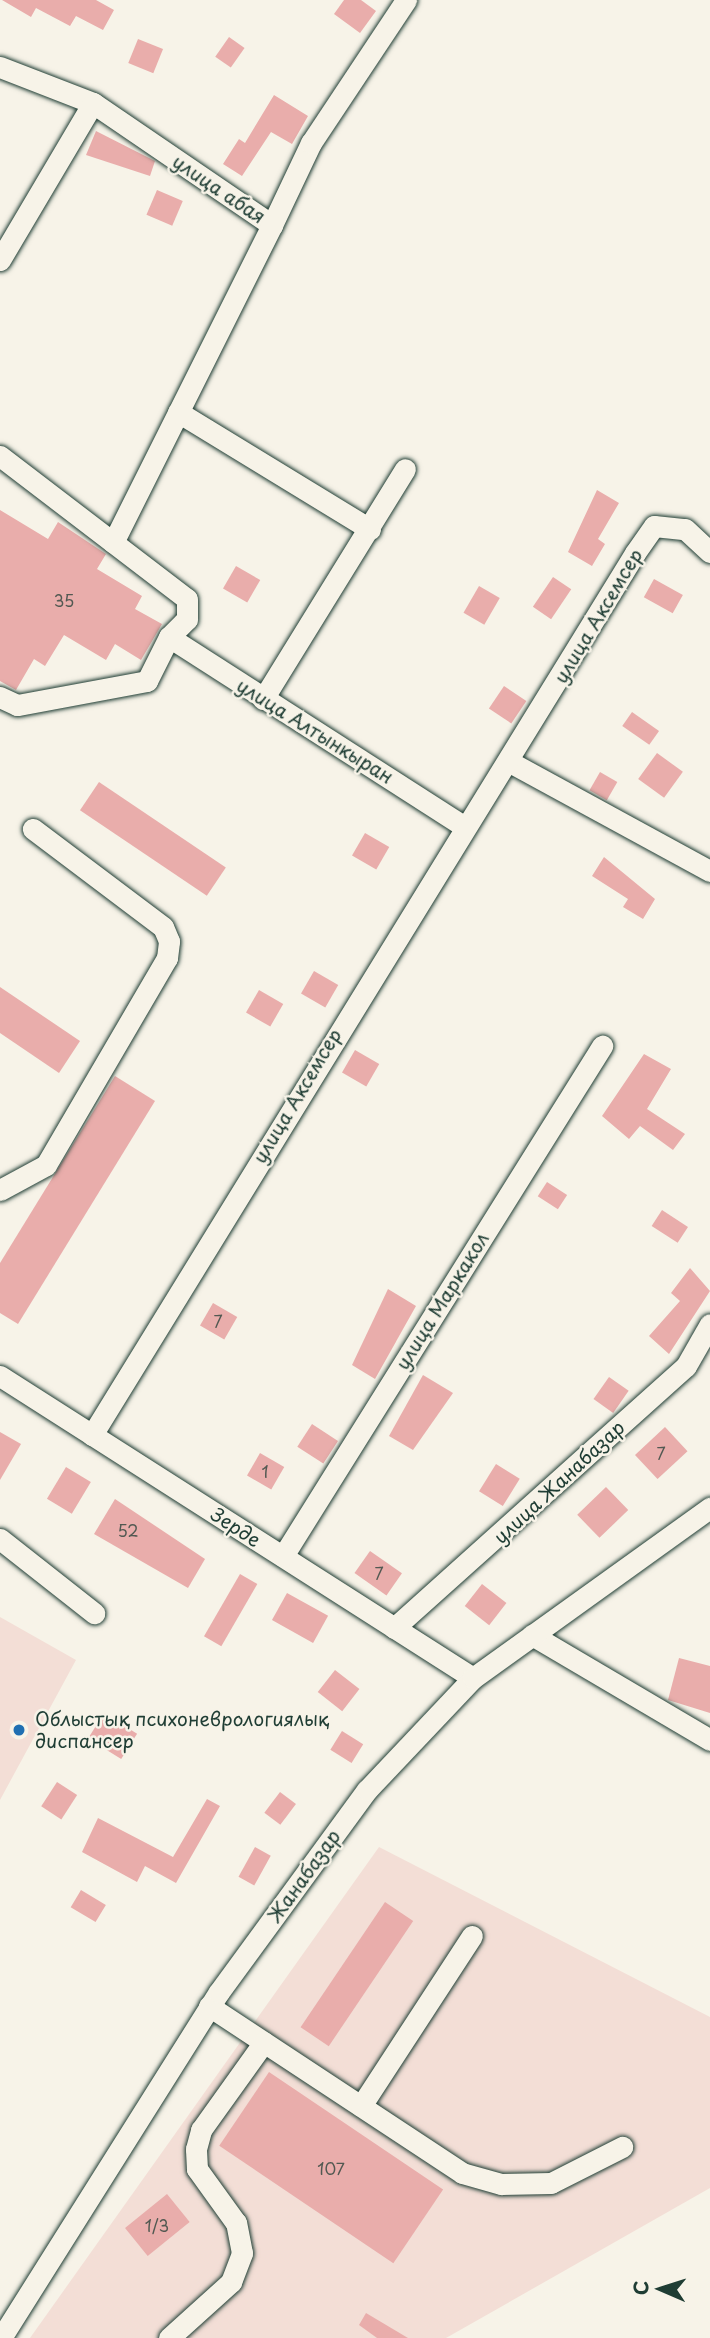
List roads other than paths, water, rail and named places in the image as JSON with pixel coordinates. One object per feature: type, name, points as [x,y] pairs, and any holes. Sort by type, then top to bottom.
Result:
[{"type":"street","points":[[272,225],[311,144],[406,0]]},
{"type":"street","name":"улица абая","points":[[0,68],[93,103],[272,225],[113,542]]},
{"type":"street","points":[[0,260],[93,103]]},
{"type":"street","points":[[178,412],[370,529]]},
{"type":"street","points":[[0,456],[187,599],[187,620],[169,637],[147,681],[17,705],[0,697]]},
{"type":"street","points":[[263,699],[405,469]]},
{"type":"street","name":"улица Аксемсер","points":[[92,1435],[462,825],[508,761],[654,526],[685,529],[710,552]]},
{"type":"street","name":"улица Алтынкыран","points":[[169,637],[462,825]]},
{"type":"street","points":[[508,761],[710,871]]},
{"type":"street","points":[[0,1189],[46,1165],[167,958],[169,942],[163,927],[33,829]]},
{"type":"street","name":"улица Маркакол","points":[[283,1556],[602,1046]]},
{"type":"street","name":"улица Жанабазар","points":[[394,1628],[686,1366],[710,1324]]},
{"type":"street","name":"Зерде","points":[[0,1376],[473,1678]]},
{"type":"street","name":"Жанабазар","points":[[1,2338],[209,2006],[367,1790],[473,1678],[710,1508]]},
{"type":"street","points":[[0,1539],[94,1614]]},
{"type":"street","points":[[532,1635],[710,1740]]},
{"type":"street","points":[[361,2106],[472,1936]]},
{"type":"street","points":[[209,2006],[462,2173],[501,2184],[551,2183],[622,2147]]},
{"type":"street","points":[[169,2338],[231,2282],[242,2253],[236,2223],[197,2169],[196,2149],[201,2130],[264,2042]]},
{"type":"place","name":"Облыстық психоневрологиялық диспансер","points":[[19,1730]]}]
